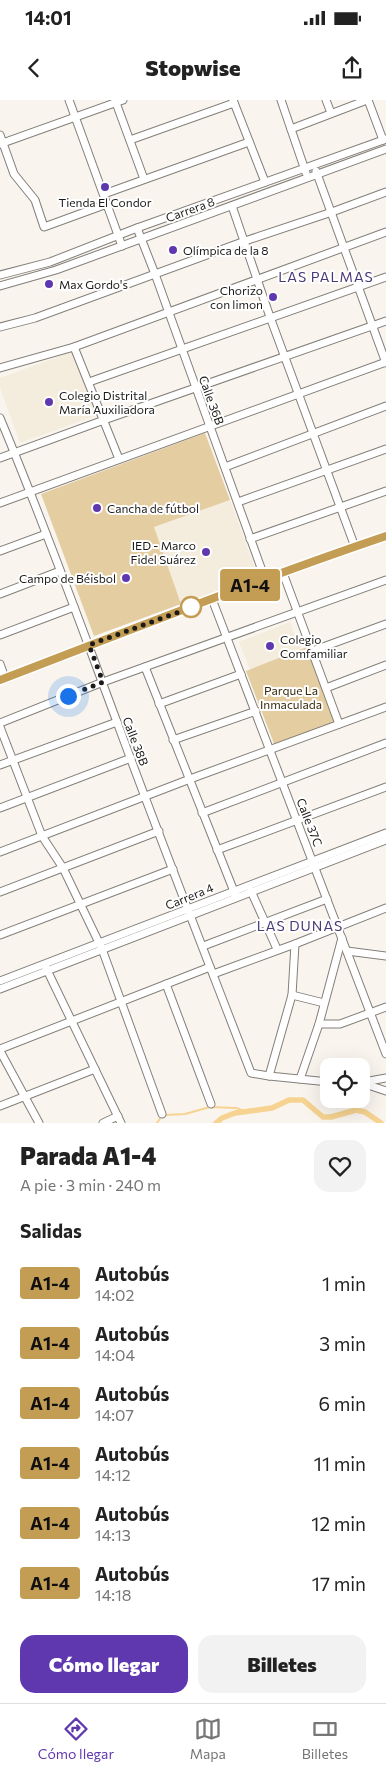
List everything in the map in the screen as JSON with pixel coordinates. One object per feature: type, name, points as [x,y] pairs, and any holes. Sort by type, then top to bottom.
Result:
[{"type":"street","points":[[69,100],[122,246]]},
{"type":"street","points":[[280,100],[308,178]]},
{"type":"street","points":[[326,100],[331,113]]},
{"type":"street","points":[[291,129],[367,100],[384,140]]},
{"type":"street","points":[[1,144],[118,101],[144,179]]},
{"type":"street","points":[[130,140],[234,102],[265,182]]},
{"type":"street","points":[[0,135],[1,144],[14,174],[35,200],[44,227],[107,204]]},
{"type":"street","name":"Carrera 8","points":[[0,275],[50,262],[137,228],[384,140]]},
{"type":"street","points":[[104,194],[249,142]]},
{"type":"street","name":"Carrera 8","points":[[0,286],[33,278],[386,149]]},
{"type":"street","points":[[0,503],[386,362],[314,166]]},
{"type":"street","points":[[0,327],[35,318],[244,241],[386,192]]},
{"type":"street","points":[[232,206],[270,317],[355,547]]},
{"type":"street","name":"Calle 36B","points":[[137,228],[156,274],[265,579]]},
{"type":"street","points":[[0,368],[74,347],[386,232]]},
{"type":"street","points":[[89,382],[386,277]]},
{"type":"street","points":[[0,458],[195,387],[386,321]]},
{"type":"street","points":[[74,347],[119,459]]},
{"type":"street","points":[[225,467],[386,406]]},
{"type":"street","name":"Calle 38B","points":[[0,418],[89,645],[251,1072],[269,1076]]},
{"type":"street","points":[[238,502],[386,450]]},
{"type":"street","points":[[250,538],[386,491]]},
{"type":"street","points":[[0,551],[46,534]]},
{"type":"street","points":[[0,664],[3,679],[265,579],[386,536]]},
{"type":"street","points":[[0,594],[60,571]]},
{"type":"street","points":[[283,573],[339,724]]},
{"type":"street","points":[[0,723],[103,682],[386,580]]},
{"type":"street","name":"Calle 37C","points":[[212,599],[386,1054]]},
{"type":"street","points":[[0,635],[74,607]]},
{"type":"street","points":[[312,651],[386,624]]},
{"type":"street","points":[[326,688],[386,666]]},
{"type":"street","points":[[145,667],[235,894]]},
{"type":"street","points":[[159,704],[241,674]]},
{"type":"street","points":[[0,852],[190,779],[386,707]]},
{"type":"street","points":[[173,740],[256,711]]},
{"type":"street","points":[[0,765],[117,722]]},
{"type":"street","points":[[0,727],[42,836],[63,868],[100,946],[162,1114]]},
{"type":"street","points":[[202,813],[386,743]]},
{"type":"street","points":[[0,808],[131,758]]},
{"type":"street","points":[[218,850],[386,787]]},
{"type":"street","points":[[0,892],[159,831]]},
{"type":"street","name":"Carrera 4","points":[[235,894],[252,891],[386,833]]},
{"type":"street","name":"Carrera 4","points":[[0,989],[46,967],[100,946],[314,864],[386,840]]},
{"type":"street","points":[[0,935],[173,869]]},
{"type":"street","points":[[252,891],[277,949]]},
{"type":"street","points":[[206,945],[327,899]]},
{"type":"street","points":[[216,973],[386,908]]},
{"type":"street","points":[[300,1079],[319,1024],[342,937]]},
{"type":"street","points":[[295,944],[292,995],[269,1076],[320,1081]]},
{"type":"street","points":[[347,951],[386,956]]},
{"type":"street","points":[[46,967],[120,1120],[103,1123]]},
{"type":"street","name":"Carrera 4","points":[[0,981],[46,967]]},
{"type":"street","points":[[39,1123],[0,1050],[210,967]]},
{"type":"street","points":[[166,984],[210,1104]]},
{"type":"street","points":[[292,995],[324,1004]]},
{"type":"street","points":[[319,1024],[340,1024],[386,1006]]},
{"type":"street","points":[[0,1106],[95,1069]]},
{"type":"street","points":[[370,1081],[386,1078]]},
{"type":"street","points":[[370,1086],[386,1091]]},
{"type":"shaded area","name":"Colegio Distrital María Auxiliadora","points":[[74,351],[98,415],[20,443],[0,388],[0,378]]},
{"type":"shaded area","name":"IED - Marco Fidel Suárez","points":[[230,500],[258,577],[181,604],[154,527]]},
{"type":"shaded area","name":"Colegio Comfamiliar","points":[[290,622],[301,650],[250,670],[239,642]]},
{"type":"green space","points":[[205,433],[230,500],[154,527],[181,604],[94,636],[41,494]]},
{"type":"green space","name":"Parque La Inmaculada","points":[[307,647],[336,723],[275,746],[246,671]]},
{"type":"waterway","points":[[216,1123],[222,1118],[235,1113],[272,1108],[289,1100],[303,1100],[323,1117],[331,1117],[356,1110],[365,1112],[381,1123]]},
{"type":"waterway","points":[[165,1115],[185,1114],[210,1107],[236,1108],[247,1112]]},
{"type":"waterway","points":[[157,1123],[161,1117]]},
{"type":"bus line","name":"A1-4","points":[[0,680],[265,579],[386,536]]},
{"type":"place","name":"Tienda El Condor","points":[[105,187]]},
{"type":"place","name":"Olímpica de la 8","points":[[173,250]]},
{"type":"place","name":"Max Gordo's","points":[[49,284]]},
{"type":"place","name":"Chorizo con limon","points":[[273,297]]},
{"type":"place","name":"Colegio Distrital María Auxiliadora","points":[[49,402]]},
{"type":"place","name":"Cancha de fútbol","points":[[97,508]]},
{"type":"place","name":"IED - Marco Fidel Suárez","points":[[206,552]]},
{"type":"place","name":"Campo de Béisbol","points":[[126,578]]},
{"type":"place","name":"Colegio Comfamiliar","points":[[270,646]]},
{"type":"district","name":"LAS PALMAS","points":[[326,276]]},
{"type":"district","name":"LAS DUNAS","points":[[300,925]]},
{"type":"route","points":[[68,696],[103,682],[89,645],[195,606],[191,607]]}]
